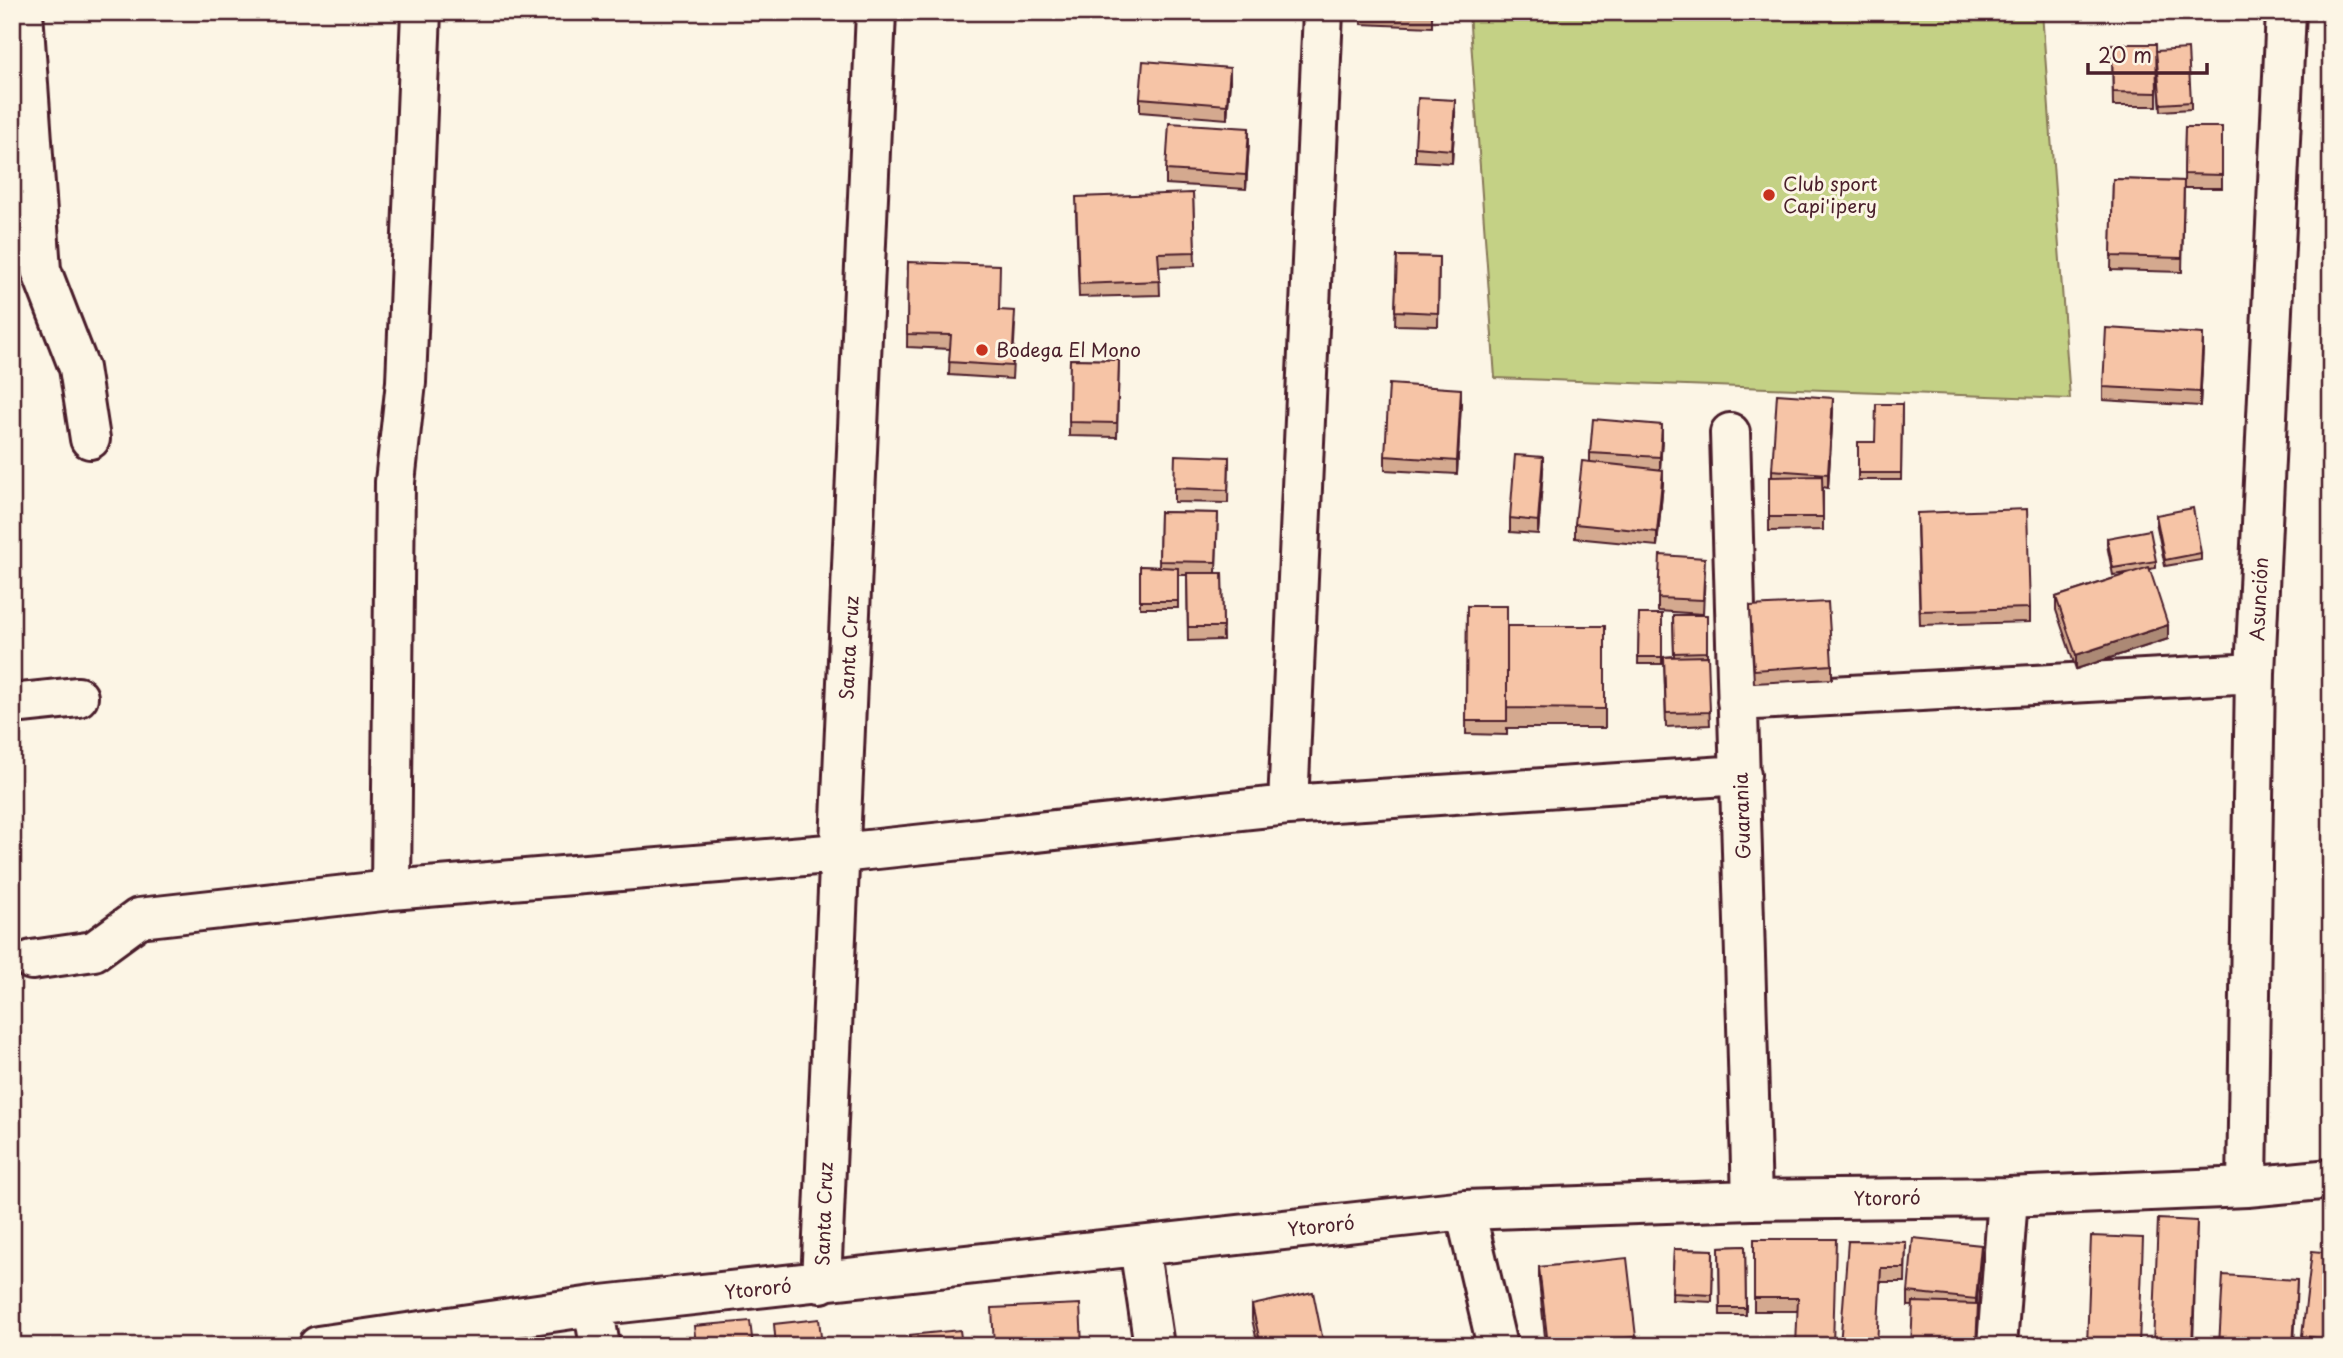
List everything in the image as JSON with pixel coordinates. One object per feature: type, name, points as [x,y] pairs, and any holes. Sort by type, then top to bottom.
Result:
[{"type":"street","points":[[23,12],[41,270],[79,368],[90,439]]},
{"type":"street","points":[[391,890],[395,482],[406,382],[421,12]]},
{"type":"street","name":"Santa Cruz","points":[[821,1283],[876,12]]},
{"type":"street","points":[[1288,805],[1324,12]]},
{"type":"street","name":"Asunción","points":[[2247,1187],[2255,673],[2286,12]]},
{"type":"street","name":"Guarania","points":[[1730,433],[1752,1200]]},
{"type":"street","points":[[1737,701],[2255,673]]},
{"type":"street","points":[[12,704],[78,697]]},
{"type":"street","points":[[33,960],[94,951],[139,918],[391,890],[840,853],[1288,805],[1741,775]]},
{"type":"street","name":"Ytororó","points":[[318,1346],[593,1306],[1465,1210],[1752,1200],[2008,1197],[2247,1187],[2331,1180]]},
{"type":"street","points":[[1997,1346],[2008,1197]]},
{"type":"street","points":[[1465,1210],[1497,1346]]},
{"type":"street","points":[[1139,1246],[1154,1346]]},
{"type":"street","points":[[593,1306],[600,1346]]},
{"type":"green space","name":"Club sport Capi'ipery","points":[[1469,12],[2042,12],[2070,399],[1495,378]]},
{"type":"building","points":[[2112,44],[2156,44],[2157,93],[2113,92]]},
{"type":"building","points":[[2188,49],[2191,102],[2161,104],[2156,51]]},
{"type":"building","points":[[1143,61],[1230,68],[1227,105],[1140,98]]},
{"type":"building","points":[[1418,98],[1455,100],[1452,150],[1415,147]]},
{"type":"building","points":[[1169,123],[1249,128],[1246,175],[1166,170]]},
{"type":"building","points":[[2185,127],[2222,127],[2222,175],[2184,174]]},
{"type":"building","points":[[2113,179],[2184,181],[2182,258],[2111,256]]},
{"type":"building","points":[[1193,193],[1195,252],[1158,253],[1160,281],[1079,284],[1076,197]]},
{"type":"building","points":[[1397,256],[1439,257],[1438,313],[1395,311]]},
{"type":"building","points":[[908,262],[1000,265],[999,310],[1015,311],[1012,366],[949,362],[951,335],[907,334]]},
{"type":"building","points":[[2106,328],[2203,334],[2200,392],[2103,387]]},
{"type":"building","points":[[1070,359],[1119,360],[1117,423],[1069,422]]},
{"type":"building","points":[[1389,384],[1461,389],[1457,461],[1385,456]]},
{"type":"building","points":[[1777,394],[1833,398],[1828,474],[1772,470]]},
{"type":"building","points":[[1876,404],[1902,404],[1901,473],[1858,473],[1858,442],[1875,442]]},
{"type":"building","points":[[1593,419],[1662,425],[1660,457],[1590,453]]},
{"type":"building","points":[[1175,455],[1229,457],[1228,490],[1174,488]]},
{"type":"building","points":[[1515,455],[1543,457],[1538,521],[1510,518]]},
{"type":"building","points":[[1582,461],[1663,470],[1657,532],[1575,524]]},
{"type":"building","points":[[1822,476],[1823,517],[1769,517],[1769,477]]},
{"type":"building","points":[[2193,508],[2201,553],[2165,560],[2156,515]]},
{"type":"building","points":[[2027,509],[2030,608],[1920,611],[1917,513]]},
{"type":"building","points":[[1160,512],[1218,513],[1216,562],[1159,561]]},
{"type":"building","points":[[2150,530],[2156,561],[2113,568],[2107,538]]},
{"type":"building","points":[[1660,555],[1705,558],[1703,600],[1658,598]]},
{"type":"building","points":[[1140,566],[1178,568],[1178,601],[1140,601]]},
{"type":"building","points":[[2149,567],[2168,625],[2076,655],[2056,597]]},
{"type":"building","points":[[1187,573],[1222,573],[1223,627],[1188,627]]},
{"type":"building","points":[[1828,602],[1832,665],[1754,670],[1750,606]]},
{"type":"building","points":[[1467,606],[1507,606],[1507,721],[1466,721]]},
{"type":"building","points":[[1639,614],[1662,614],[1662,657],[1638,657]]},
{"type":"building","points":[[1673,615],[1707,615],[1707,652],[1674,653]]},
{"type":"building","points":[[1507,626],[1605,626],[1605,709],[1507,708]]},
{"type":"building","points":[[1708,656],[1710,712],[1666,713],[1664,657]]},
{"type":"building","points":[[2158,1219],[2197,1221],[2192,1346],[2153,1346]]},
{"type":"building","points":[[2091,1236],[2143,1238],[2139,1346],[2087,1346]]},
{"type":"building","points":[[1913,1238],[1981,1245],[1976,1299],[1908,1292]]},
{"type":"building","points":[[1754,1239],[1836,1239],[1833,1346],[1796,1346],[1798,1298],[1754,1298]]},
{"type":"building","points":[[1848,1241],[1906,1242],[1905,1268],[1881,1268],[1877,1346],[1840,1346]]},
{"type":"building","points":[[1745,1246],[1746,1308],[1720,1308],[1719,1247]]},
{"type":"building","points":[[1674,1249],[1713,1250],[1712,1295],[1672,1293]]},
{"type":"building","points":[[2312,1251],[2331,1253],[2331,1340],[2302,1336]]},
{"type":"building","points":[[1627,1258],[1636,1337],[1548,1345],[1539,1267]]},
{"type":"building","points":[[2223,1275],[2297,1280],[2293,1346],[2219,1346]]},
{"type":"building","points":[[1313,1292],[1324,1346],[1261,1346],[1252,1305]]},
{"type":"building","points":[[1913,1302],[1978,1304],[1976,1346],[1911,1346]]},
{"type":"building","points":[[1080,1304],[1082,1346],[994,1346],[992,1308]]},
{"type":"building","points":[[819,1319],[822,1346],[776,1346],[774,1324]]},
{"type":"building","points":[[750,1321],[753,1346],[696,1346],[694,1326]]},
{"type":"building","points":[[960,1330],[962,1346],[911,1346],[910,1335]]},
{"type":"place","name":"Club sport Capi'ipery","points":[[1769,195]]},
{"type":"place","name":"Bodega El Mono","points":[[982,350]]}]
